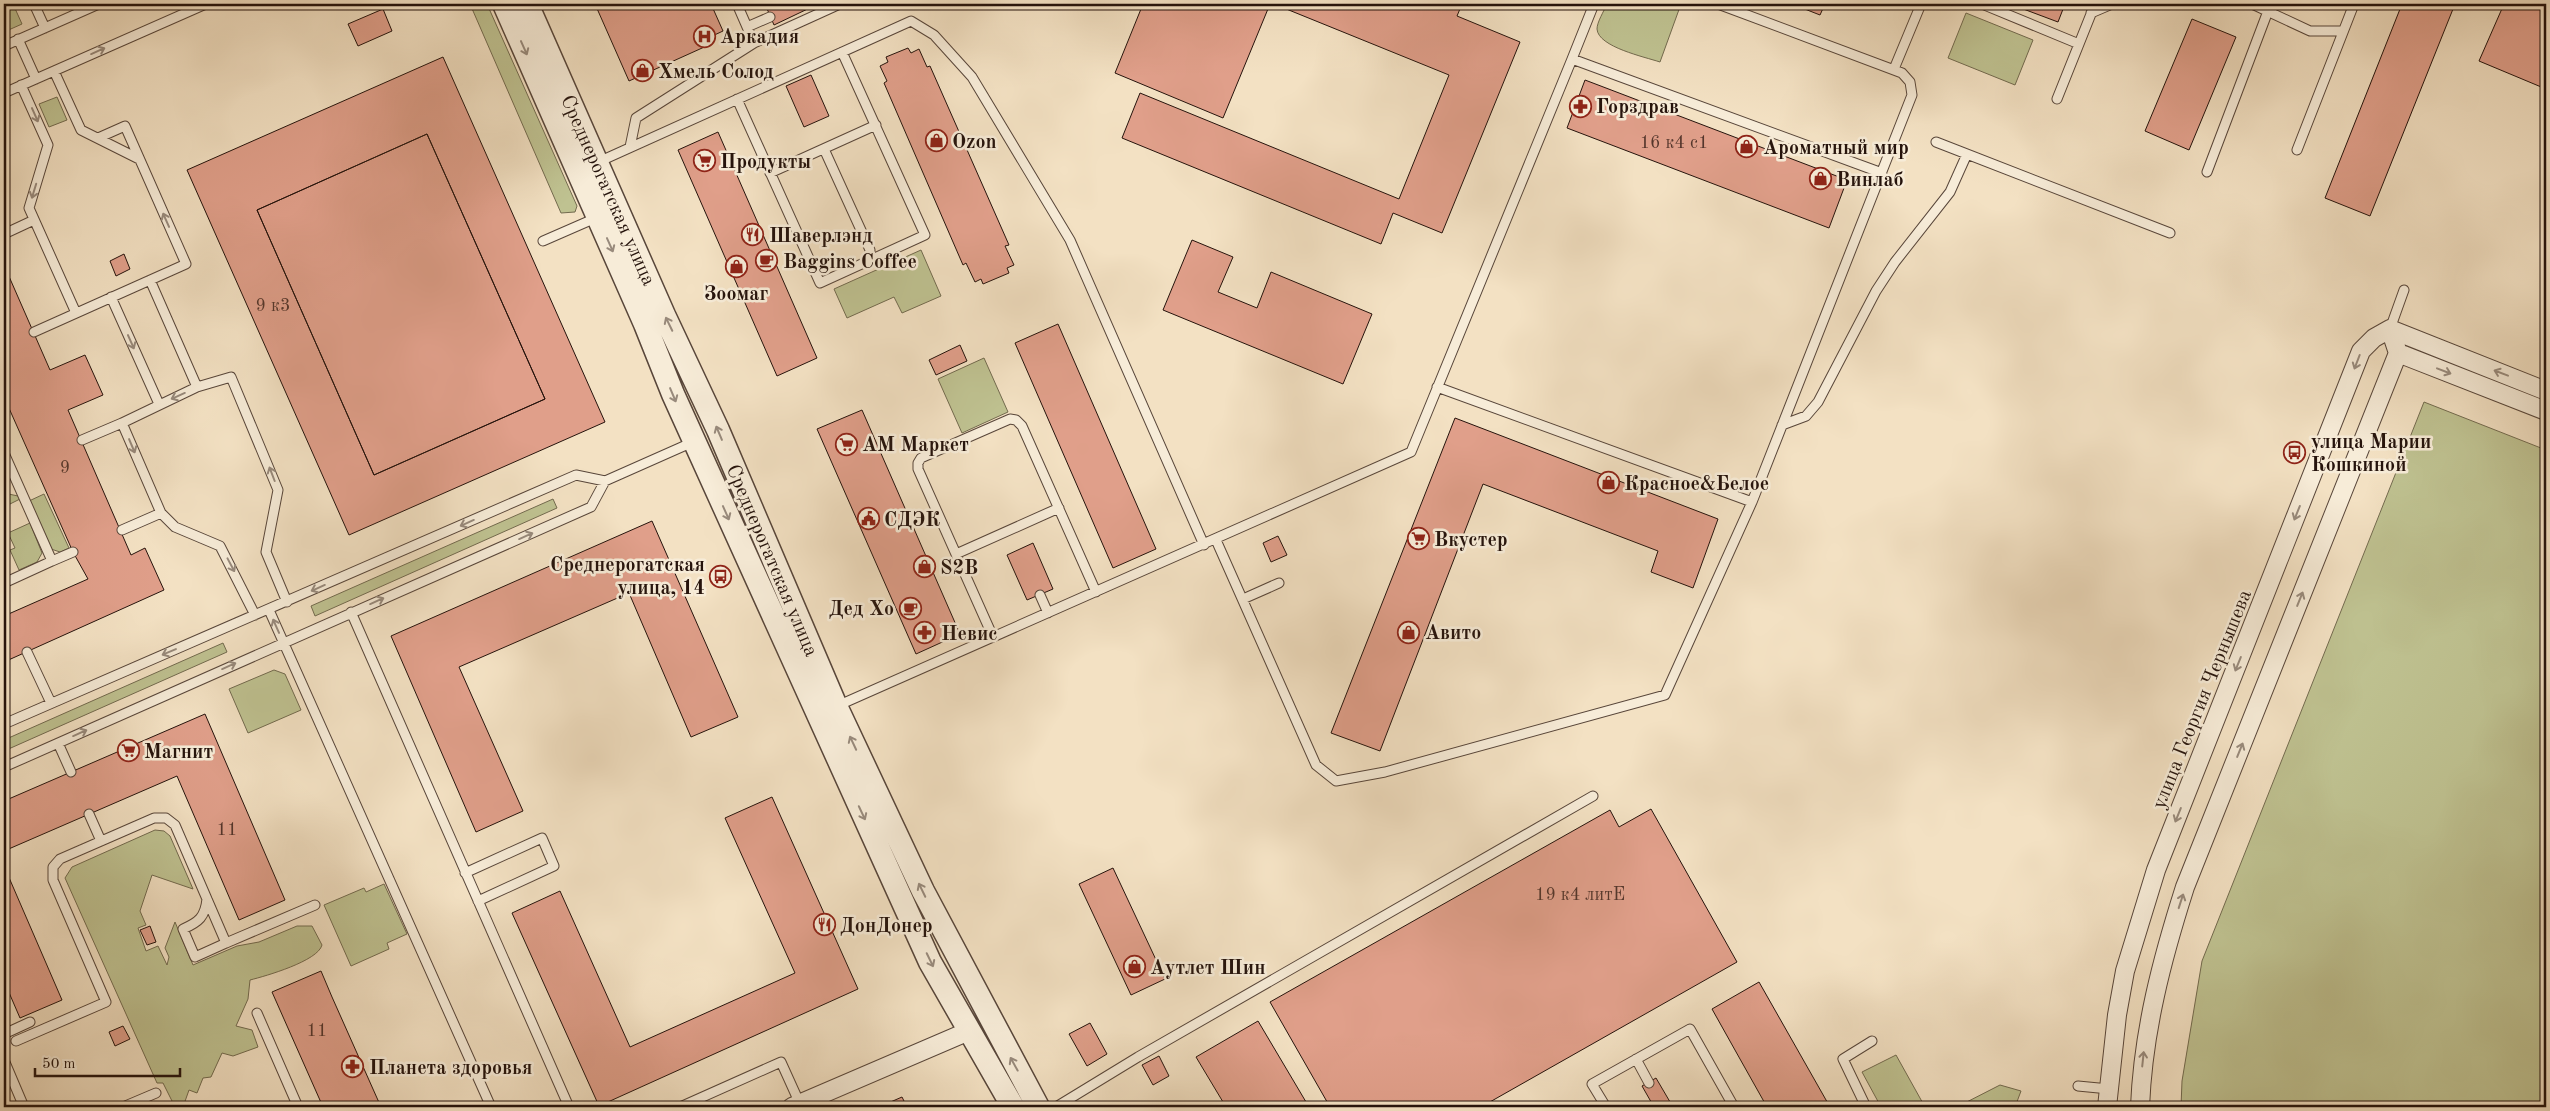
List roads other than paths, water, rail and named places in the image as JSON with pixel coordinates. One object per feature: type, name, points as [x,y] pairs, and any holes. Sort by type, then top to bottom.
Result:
[{"type":"street","name":"Среднерогатская улица","points":[[504,4],[587,167],[607,212],[715,423],[827,712],[930,962],[1013,1107]]},
{"type":"street","name":"Среднерогатская улица","points":[[527,4],[587,167]]},
{"type":"street","name":"Среднерогатская улица","points":[[607,212],[694,441],[827,712],[1038,1107]]},
{"type":"street","points":[[2140,1107],[2145,1043],[2153,1000],[2169,937],[2185,887],[2398,354],[2390,330]]},
{"type":"street","points":[[2390,330],[2546,391]]},
{"type":"street","name":"улица Георгия Чернышева","points":[[2107,1107],[2117,1016],[2125,971],[2156,870],[2361,351],[2374,338],[2390,330]]},
{"type":"street","points":[[2398,354],[2546,411]]},
{"type":"street","points":[[796,1106],[969,1031]]},
{"type":"lane","points":[[34,4],[45,28]]},
{"type":"lane","points":[[4,46],[99,4]]},
{"type":"lane","points":[[4,93],[206,4]]},
{"type":"lane","points":[[737,4],[754,43]]},
{"type":"lane","points":[[630,147],[636,118],[754,43],[840,4]]},
{"type":"lane","points":[[827,712],[1411,452],[1594,4]]},
{"type":"lane","points":[[1216,540],[1316,765],[1336,781],[1385,772],[1665,695],[1752,502],[1912,95],[1910,82],[1902,73],[1894,69],[1718,4]]},
{"type":"lane","points":[[1894,69],[1921,4]]},
{"type":"lane","points":[[1982,4],[2079,44]]},
{"type":"lane","points":[[2057,99],[2094,4]]},
{"type":"lane","points":[[2091,13],[2112,4]]},
{"type":"lane","points":[[2252,4],[2310,30],[2344,31]]},
{"type":"lane","points":[[2297,150],[2354,4]]},
{"type":"lane","points":[[2206,172],[2268,11]]},
{"type":"lane","points":[[747,27],[770,17]]},
{"type":"lane","points":[[587,167],[737,99],[795,78],[842,52],[911,20],[934,35],[972,77],[1070,240],[1204,544]]},
{"type":"lane","points":[[18,40],[36,79]]},
{"type":"lane","points":[[737,99],[820,283],[838,275],[925,235],[842,52]]},
{"type":"lane","points":[[1572,59],[1882,173]]},
{"type":"lane","points":[[54,71],[81,130],[139,159]]},
{"type":"lane","points":[[21,85],[48,145],[29,208],[76,313]]},
{"type":"lane","points":[[770,173],[876,125]]},
{"type":"lane","points":[[34,332],[186,264],[125,126],[98,138]]},
{"type":"lane","points":[[1936,142],[2170,233]]},
{"type":"lane","points":[[824,148],[870,250]]},
{"type":"lane","points":[[1782,425],[1806,416],[1818,402],[1876,291],[1895,262],[1950,192],[1967,154]]},
{"type":"lane","points":[[543,241],[607,212]]},
{"type":"lane","points":[[4,234],[34,220]]},
{"type":"lane","points":[[150,280],[197,387]]},
{"type":"lane","points":[[2390,330],[2404,290]]},
{"type":"lane","points":[[111,297],[159,404]]},
{"type":"lane","points":[[82,440],[197,387],[231,377],[278,490],[266,552],[287,602]]},
{"type":"lane","points":[[1437,387],[1752,502]]},
{"type":"lane","points":[[993,637],[918,469],[918,463],[921,458],[929,454],[1010,419],[1016,420],[1022,426],[1096,592]]},
{"type":"lane","points":[[122,423],[161,512],[174,527],[220,546],[255,615]]},
{"type":"lane","points":[[4,724],[576,476],[605,481],[694,441]]},
{"type":"lane","points":[[4,453],[52,561]]},
{"type":"lane","points":[[4,767],[591,507],[605,481]]},
{"type":"lane","points":[[956,554],[1059,508]]},
{"type":"lane","points":[[122,530],[161,512]]},
{"type":"lane","points":[[4,583],[73,552]]},
{"type":"lane","points":[[1243,599],[1279,583]]},
{"type":"lane","points":[[1040,594],[1048,613]]},
{"type":"lane","points":[[269,610],[491,1107]]},
{"type":"lane","points":[[351,612],[569,1107]]},
{"type":"lane","points":[[27,652],[51,703]]},
{"type":"lane","points":[[58,743],[71,772]]},
{"type":"lane","points":[[1056,1107],[1138,1057],[1593,796]]},
{"type":"lane","points":[[89,814],[102,841]]},
{"type":"lane","points":[[16,1041],[106,1002],[53,880],[53,867],[60,859],[154,818],[166,818],[175,825],[226,943]]},
{"type":"lane","points":[[465,873],[542,838],[554,866],[478,901]]},
{"type":"lane","points":[[207,899],[205,913],[199,922],[183,929],[195,957],[316,905]]},
{"type":"lane","points":[[257,1013],[298,1107]]},
{"type":"lane","points":[[4,1034],[30,1022]]},
{"type":"lane","points":[[1606,1107],[1592,1084],[1690,1029],[1734,1107]]},
{"type":"lane","points":[[1866,1107],[1842,1059],[1872,1042]]},
{"type":"lane","points":[[4,1060],[24,1107]]},
{"type":"lane","points":[[1636,1060],[1649,1083]]},
{"type":"lane","points":[[680,1107],[781,1062],[796,1106]]},
{"type":"lane","points":[[2078,1086],[2109,1089]]},
{"type":"lane","points":[[123,1107],[140,1104],[156,1093]]},
{"type":"place","name":"Аркадия","points":[[704,36]]},
{"type":"place","name":"Хмель Солод","points":[[642,71]]},
{"type":"place","name":"Горздрав","points":[[1580,106]]},
{"type":"place","name":"Ozon","points":[[936,141]]},
{"type":"place","name":"Ароматный мир","points":[[1747,147]]},
{"type":"place","name":"Продукты","points":[[704,161]]},
{"type":"place","name":"Винлаб","points":[[1820,179]]},
{"type":"place","name":"Шаверлэнд","points":[[753,235]]},
{"type":"place","name":"Baggins Coffee","points":[[767,261]]},
{"type":"place","name":"Зоомаг","points":[[736,267]]},
{"type":"place","name":"АМ Маркет","points":[[846,444]]},
{"type":"place","name":"улица Марии Кошкиной","points":[[2295,452]]},
{"type":"place","name":"Красное&Белое","points":[[1608,483]]},
{"type":"place","name":"СДЭК","points":[[868,519]]},
{"type":"place","name":"Вкустер","points":[[1418,539]]},
{"type":"place","name":"S2B","points":[[924,567]]},
{"type":"place","name":"Среднерогатская улица, 14","points":[[721,576]]},
{"type":"place","name":"Дед Хо","points":[[910,608]]},
{"type":"place","name":"Авито","points":[[1409,632]]},
{"type":"place","name":"Невис","points":[[925,633]]},
{"type":"place","name":"Магнит","points":[[128,751]]},
{"type":"place","name":"ДонДонер","points":[[824,925]]},
{"type":"place","name":"Аутлет Шин","points":[[1134,967]]},
{"type":"place","name":"Планета здоровья","points":[[353,1067]]}]
